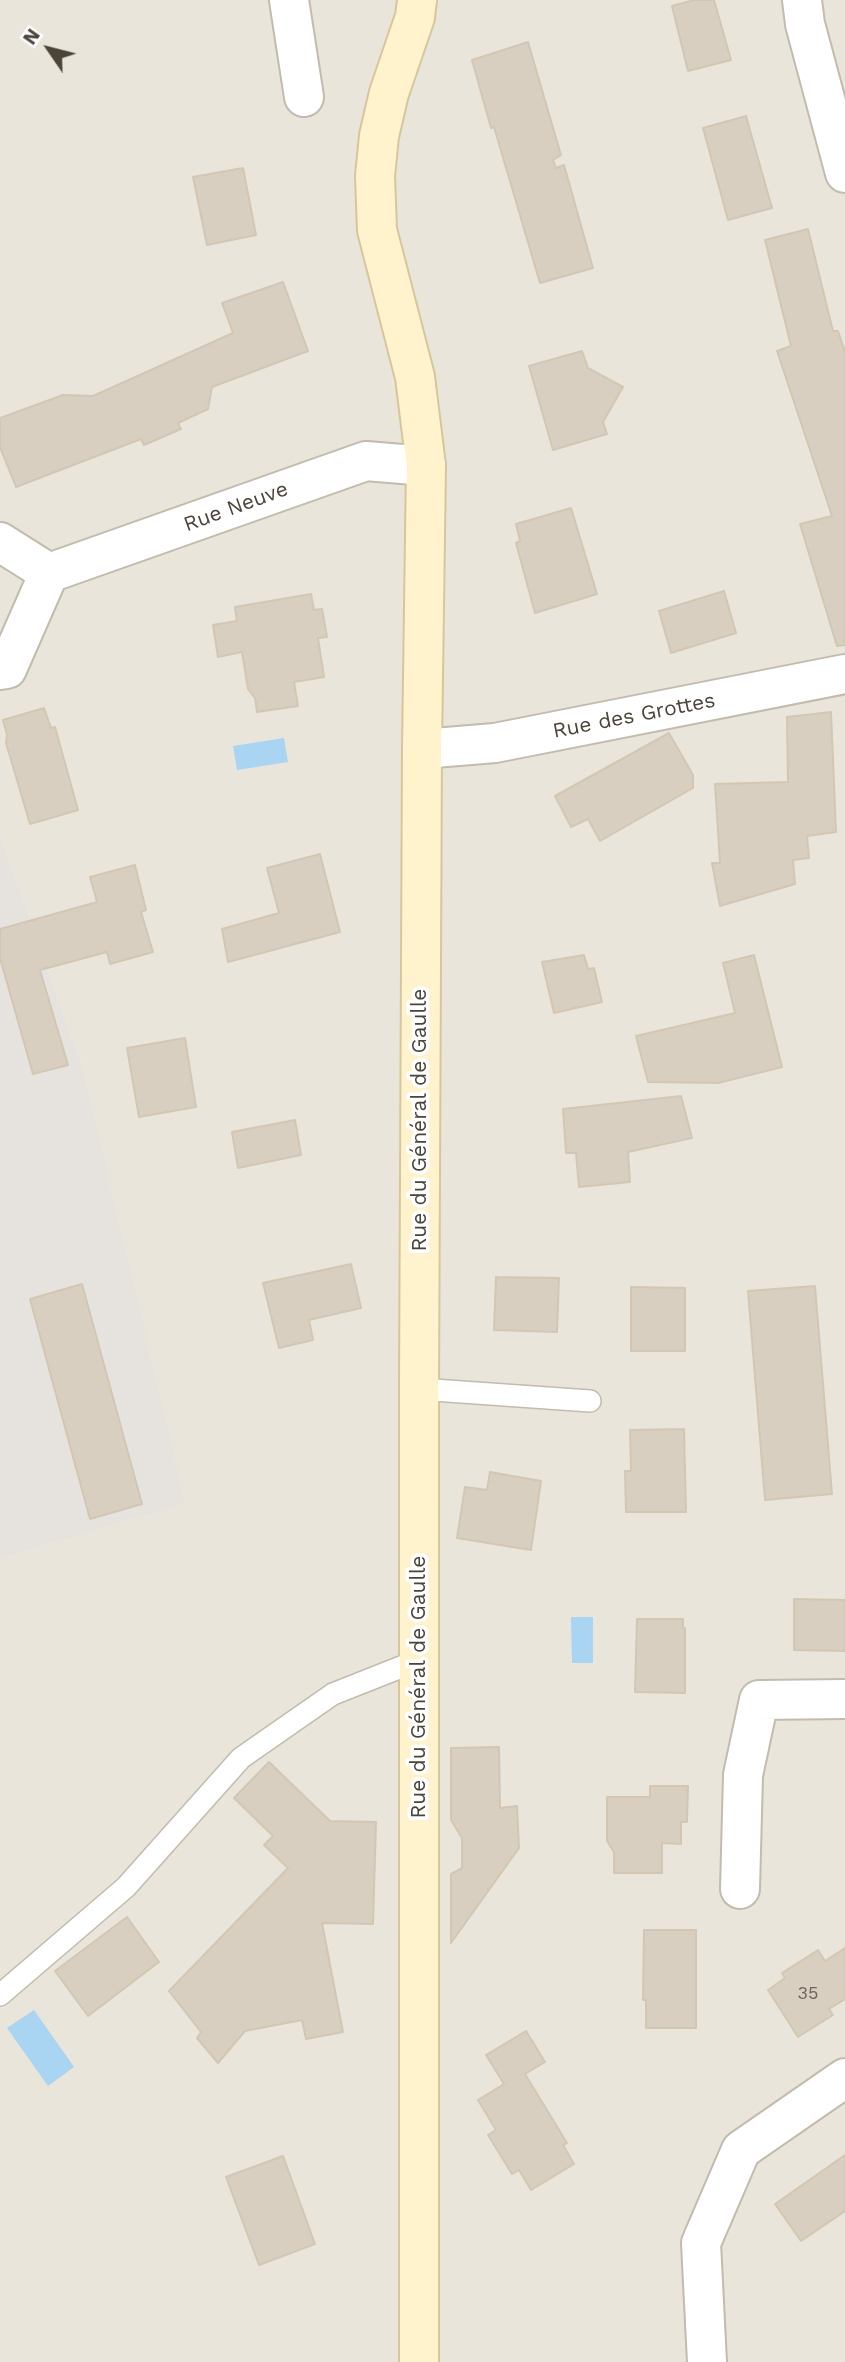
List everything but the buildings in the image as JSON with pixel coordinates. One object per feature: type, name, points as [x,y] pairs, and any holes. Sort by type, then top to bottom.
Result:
[{"type":"main road","name":"Rue du Général de Gaulle","points":[[417,0],[415,17],[389,93],[379,136],[375,176],[377,230],[415,377],[426,466],[419,1390],[419,2362]]},
{"type":"street","points":[[289,0],[304,97]]},
{"type":"street","points":[[802,0],[804,24],[845,173]]},
{"type":"street","name":"Rue Neuve","points":[[49,573],[366,461],[426,466]]},
{"type":"street","points":[[0,542],[49,573],[7,669],[0,670]]},
{"type":"street","name":"Rue des Grottes","points":[[422,749],[495,743],[845,674]]},
{"type":"street","points":[[740,1889],[743,1775],[759,1700],[845,1699]]},
{"type":"street","points":[[707,2362],[701,2243],[741,2150],[845,2078]]},
{"type":"lane","points":[[419,1390],[590,1401]]},
{"type":"lane","points":[[0,1995],[126,1887],[242,1758],[333,1694],[419,1660]]},
{"type":"shaded area","points":[[0,0],[845,0],[845,2362],[0,2362],[0,1559],[184,1503],[84,1071],[0,834]]},
{"type":"shaded area","points":[[0,834],[84,1071],[185,1503],[0,1559]]},
{"type":"water","points":[[284,738],[288,762],[237,770],[233,746]]},
{"type":"water","points":[[571,1617],[593,1617],[593,1663],[572,1663]]},
{"type":"water","points":[[34,2010],[74,2067],[48,2086],[7,2028]]}]
